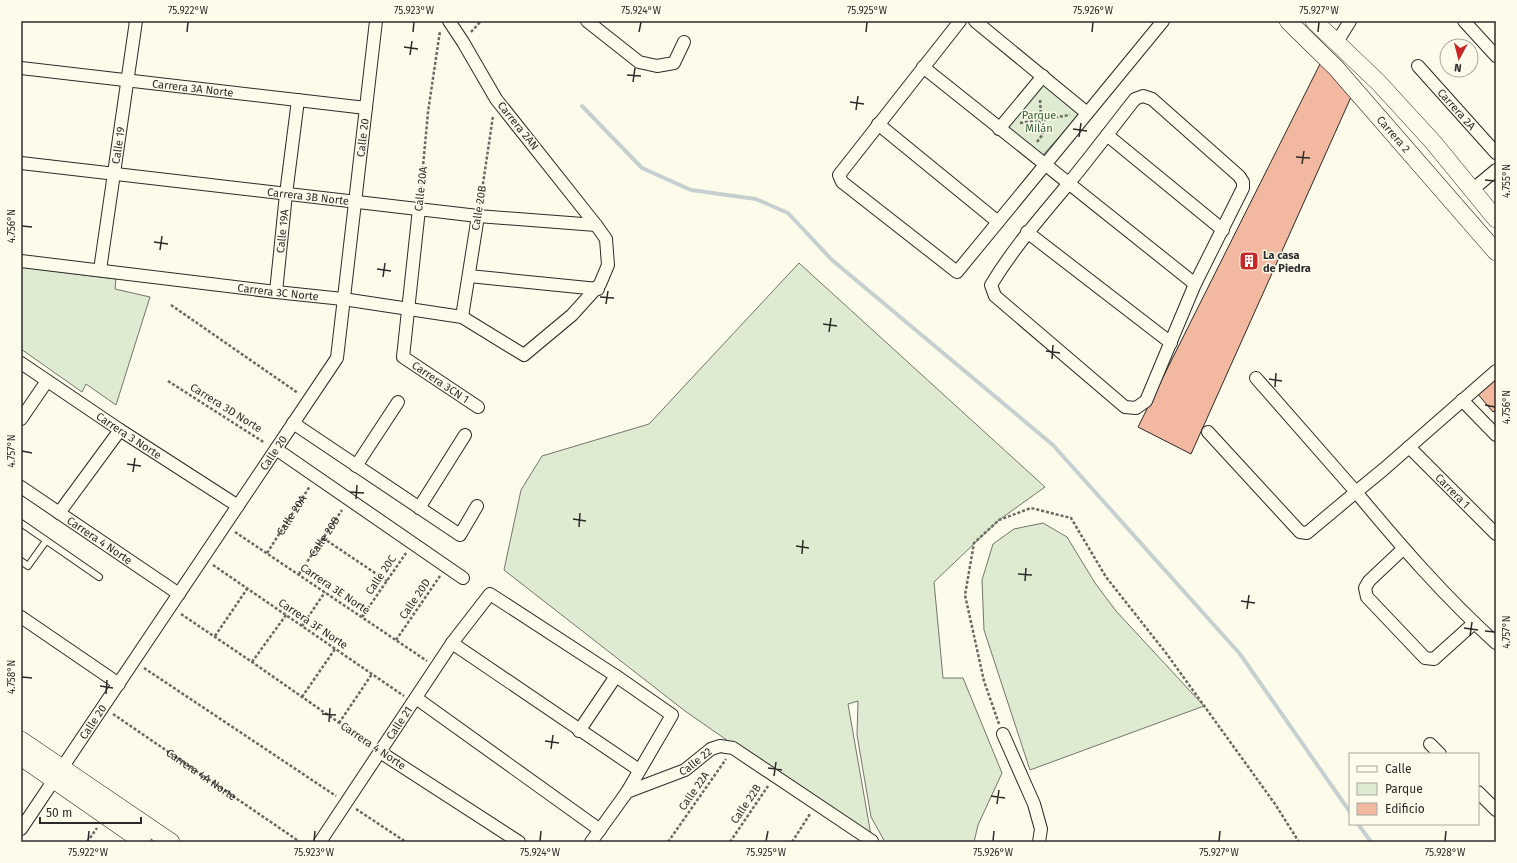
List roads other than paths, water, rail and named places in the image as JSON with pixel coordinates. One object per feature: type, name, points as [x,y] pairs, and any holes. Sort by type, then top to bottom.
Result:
[{"type":"main road","name":"Carrera 2","points":[[1288,21],[1336,68],[1496,252]]},
{"type":"main road","name":"Carrera 2","points":[[1314,21],[1378,82],[1433,142],[1496,220]]},
{"type":"main road","points":[[21,740],[58,774],[143,842]]},
{"type":"main road","points":[[21,757],[58,774],[171,842]]},
{"type":"street","name":"Calle 19","points":[[100,270],[136,21]]},
{"type":"street","name":"Calle 20","points":[[21,829],[337,358],[376,21]]},
{"type":"street","points":[[587,21],[639,62],[657,66],[674,63],[684,42]]},
{"type":"street","points":[[960,21],[839,175],[842,182],[957,272],[1163,21]]},
{"type":"street","points":[[976,21],[1088,113]]},
{"type":"street","points":[[1337,42],[1350,21]]},
{"type":"street","points":[[1464,21],[1496,56]]},
{"type":"street","name":"Carrera 2AN","points":[[445,25],[463,42],[496,99],[606,239],[608,264],[598,288]]},
{"type":"street","name":"Carrera 2A","points":[[1418,66],[1496,152]]},
{"type":"street","points":[[923,67],[1195,284]]},
{"type":"street","name":"Carrera 3A Norte","points":[[21,68],[366,108]]},
{"type":"street","points":[[999,129],[1043,76]]},
{"type":"street","points":[[1143,96],[1152,100],[1239,176],[1243,182],[1243,188],[1195,284],[1146,401],[1136,408],[1125,407],[995,296],[991,285],[1001,268],[1027,232],[1107,135],[1135,100],[1143,96]]},
{"type":"street","name":"Calle 19A","points":[[276,292],[286,194],[298,100]]},
{"type":"street","points":[[878,124],[998,222]]},
{"type":"street","points":[[1107,135],[1223,230]]},
{"type":"street","name":"Carrera 3B Norte","points":[[21,163],[478,216],[596,225]]},
{"type":"street","points":[[1472,190],[1496,170]]},
{"type":"street","name":"Calle 20A","points":[[403,357],[419,209]]},
{"type":"street","name":"Calle 20B","points":[[462,317],[478,216]]},
{"type":"street","points":[[1027,232],[1171,343]]},
{"type":"street","name":"Carrera 3C Norte","points":[[21,261],[343,299],[462,317],[524,355],[572,315],[598,288]]},
{"type":"street","points":[[469,276],[598,288]]},
{"type":"street","name":"Carrera 3CN 1","points":[[403,357],[478,407]]},
{"type":"street","name":"Carrera 3 Norte","points":[[21,363],[120,430],[238,506]]},
{"type":"street","points":[[1208,432],[1300,532],[1307,533],[1409,448],[1496,370]]},
{"type":"street","points":[[1256,378],[1356,492],[1403,549],[1474,623],[1496,643]]},
{"type":"street","points":[[21,419],[47,381]]},
{"type":"street","points":[[1462,400],[1496,435]]},
{"type":"street","points":[[356,466],[398,402]]},
{"type":"street","points":[[293,424],[460,535],[477,506]]},
{"type":"street","points":[[59,513],[120,430]]},
{"type":"street","points":[[419,508],[465,435]]},
{"type":"street","name":"Carrera 1","points":[[1409,448],[1496,534]]},
{"type":"street","points":[[276,449],[463,578]]},
{"type":"street","name":"Carrera 4 Norte","points":[[21,487],[179,594]]},
{"type":"street","points":[[1403,549],[1369,581],[1365,588],[1367,596],[1425,658],[1434,659],[1474,623]]},
{"type":"street","name":"Calle 21","points":[[320,842],[452,644],[490,594],[616,676]]},
{"type":"street","points":[[21,617],[119,684]]},
{"type":"street","points":[[452,644],[639,770]]},
{"type":"street","points":[[579,731],[616,676],[672,715],[627,792],[591,842]]},
{"type":"street","points":[[415,700],[600,830]]},
{"type":"street","points":[[1003,734],[1034,804],[1041,829],[1039,842]]},
{"type":"street","points":[[1430,744],[1439,753]]},
{"type":"street","name":"Calle 22","points":[[627,792],[685,770],[711,749],[720,746],[733,748],[872,841]]},
{"type":"street","name":"Carrera 4 Norte","points":[[380,752],[519,842]]},
{"type":"street","points":[[1479,793],[1493,802]]},
{"type":"lane","points":[[21,523],[99,577]]},
{"type":"lane","points":[[21,561],[28,566],[46,541]]},
{"type":"waterway","points":[[582,106],[642,168],[691,190],[756,199],[788,213],[832,260],[1053,445],[1240,654],[1349,811]]},
{"type":"waterway","points":[[1359,825],[1371,842]]},
{"type":"place","name":"La casa de Piedra","points":[[1249,261]]},
{"type":"park label","name":"Parque Milán","points":[[1039,121]]}]
